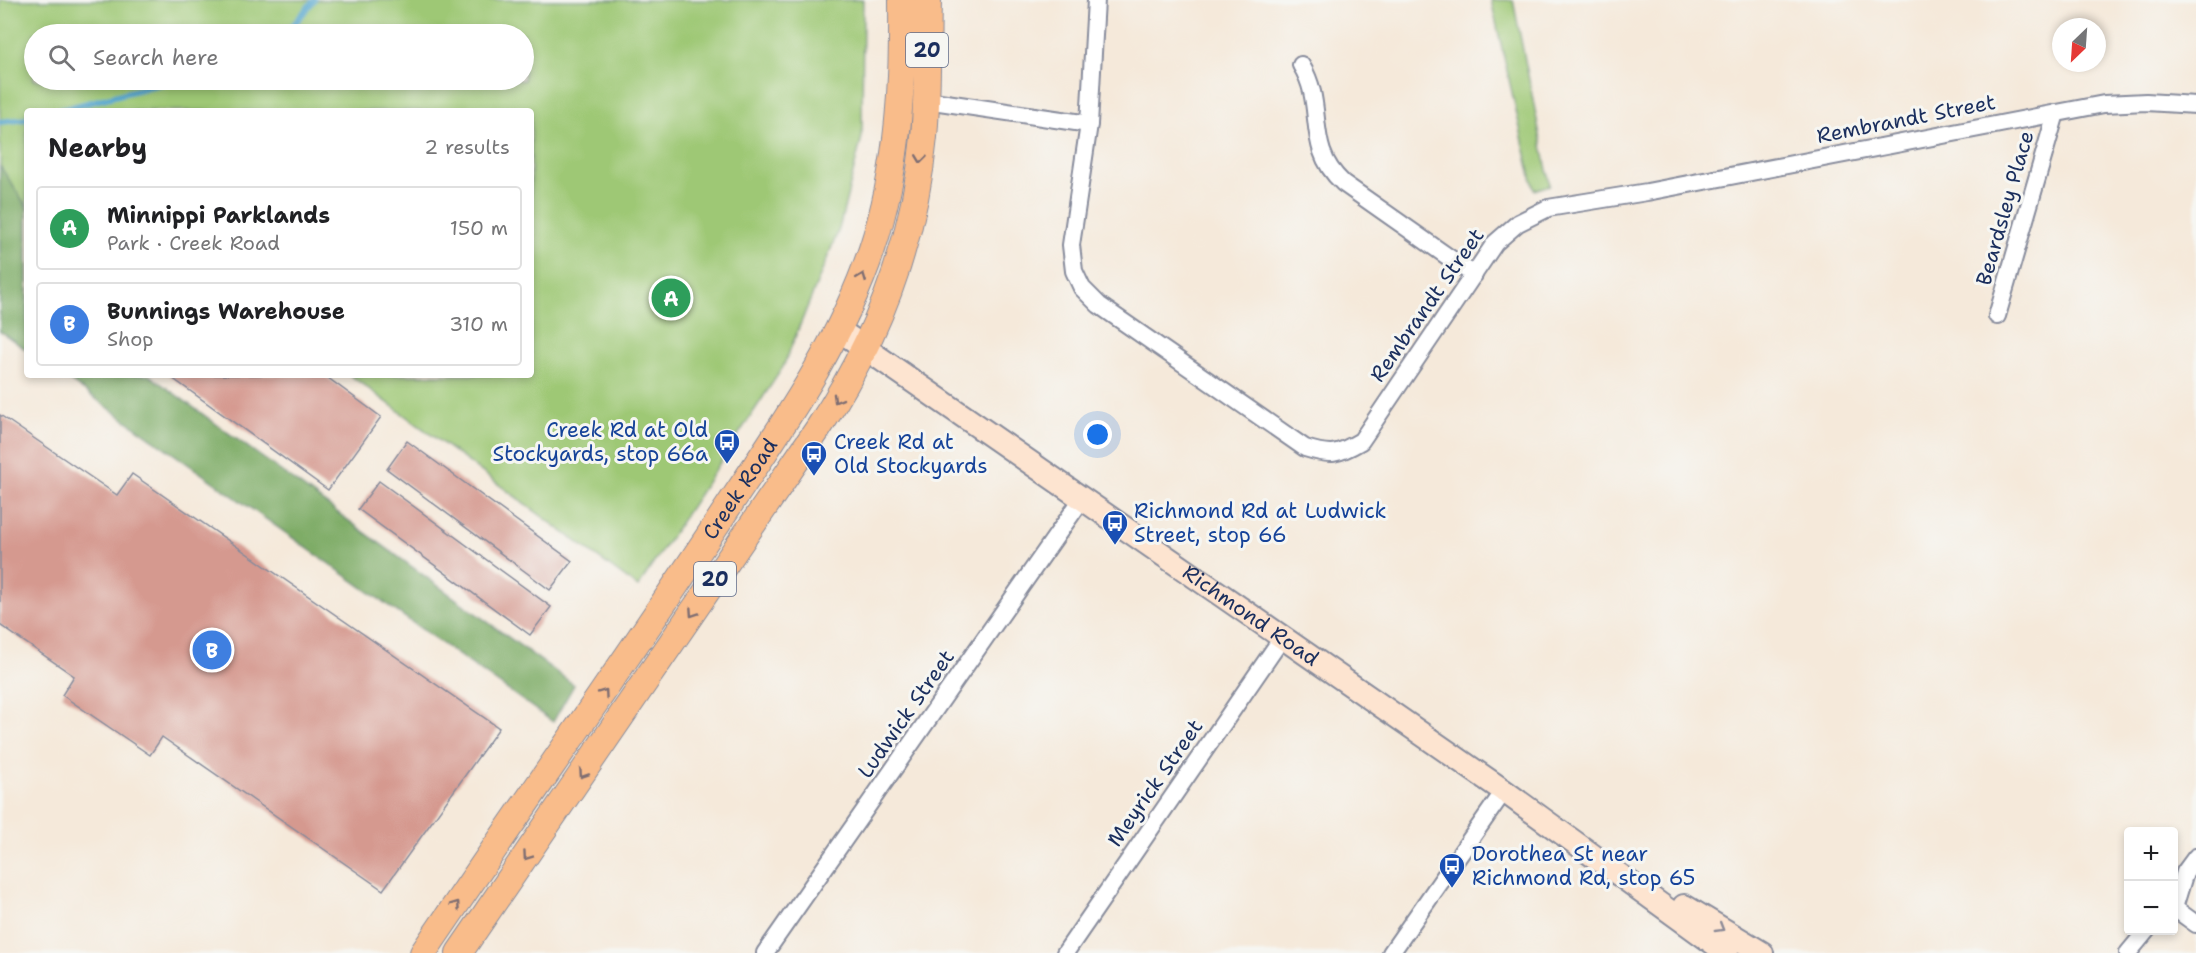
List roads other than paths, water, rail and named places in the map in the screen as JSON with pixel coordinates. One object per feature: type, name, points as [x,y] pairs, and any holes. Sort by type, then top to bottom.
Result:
[{"type":"main road","name":"Creek Road","points":[[423,953],[629,657],[790,412],[839,330],[872,249],[892,175],[901,107],[902,0]]},
{"type":"main road","name":"Creek Road","points":[[459,953],[818,429],[866,348],[894,279],[914,208],[924,135],[928,0]]},
{"type":"main road","name":"Richmond Road","points":[[839,330],[1504,791],[1631,881],[1727,953]]},
{"type":"main road","name":"Richmond Road","points":[[1631,881],[1679,903],[1762,953]]},
{"type":"street","name":"Rembrandt Street","points":[[1096,0],[1089,124],[1071,245],[1074,272],[1082,288],[1098,305],[1305,448],[1327,455],[1344,451],[1360,441],[1495,243],[1518,223],[1548,208],[1647,192],[2104,104],[2146,102],[2196,105]]},
{"type":"street","points":[[1301,65],[1312,83],[1320,149],[1327,168],[1343,183],[1474,275]]},
{"type":"street","points":[[926,100],[1089,124]]},
{"type":"street","name":"Beardsley Place","points":[[1997,315],[2056,113]]},
{"type":"street","name":"Ludwick Street","points":[[765,953],[1082,499]]},
{"type":"street","name":"Meyrick Street","points":[[1065,953],[1282,638]]},
{"type":"street","points":[[1391,953],[1504,791]]},
{"type":"street","points":[[2178,895],[2185,872],[2196,857]]},
{"type":"street","points":[[2178,911],[2196,924]]},
{"type":"street","points":[[2128,953],[2143,935]]},
{"type":"waterway","points":[[294,24],[314,0]]},
{"type":"waterway","points":[[68,108],[137,90]]},
{"type":"waterway","points":[[0,122],[24,119]]},
{"type":"place","name":"Minnippi Parklands","points":[[671,298]]},
{"type":"place","name":"Creek Rd at Old Stockyards, stop 66a","points":[[727,465]]},
{"type":"place","name":"Creek Rd at Old Stockyards","points":[[814,477]]},
{"type":"place","name":"Richmond Rd at Ludwick Street, stop 66","points":[[1115,546]]},
{"type":"place","name":"Bunnings Warehouse","points":[[212,650]]},
{"type":"place","name":"Dorothea St near Richmond Rd, stop 65","points":[[1452,889]]}]
